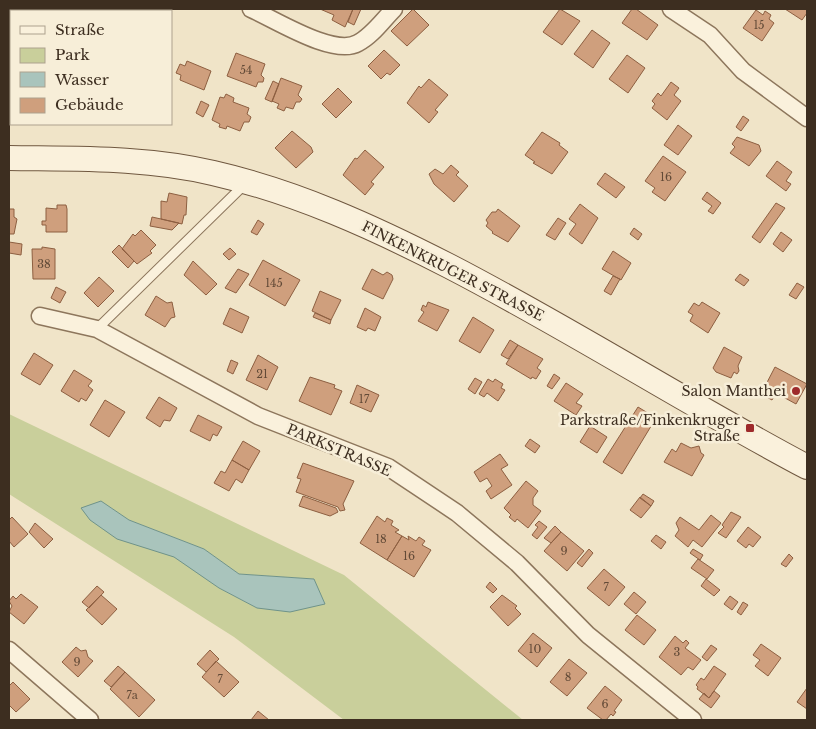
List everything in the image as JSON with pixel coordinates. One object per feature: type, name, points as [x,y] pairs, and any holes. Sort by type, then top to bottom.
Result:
[{"type":"street","points":[[252,9],[330,45],[344,48],[365,40],[394,9]]},
{"type":"street","points":[[671,9],[710,35],[743,71],[807,118]]},
{"type":"street","name":"FINKENKRUGER STRASSE","points":[[9,158],[126,160],[192,169],[248,182],[302,198],[423,253],[506,296],[746,435],[807,467]]},
{"type":"street","name":"PARKSTRASSE","points":[[40,316],[97,329],[258,416],[388,467],[457,513],[518,563],[588,636],[693,720]]},
{"type":"street","points":[[9,650],[90,720]]},
{"type":"lane","points":[[97,329],[248,182]]},
{"type":"green space","points":[[9,414],[344,575],[523,720],[344,720],[234,637],[9,494]],"holes":[[[101,501],[129,520],[204,549],[239,574],[313,579],[257,608],[219,588]]]},
{"type":"water","points":[[101,501],[129,520],[204,549],[239,574],[314,579],[325,604],[290,612],[257,608],[219,588],[174,557],[117,539],[90,520],[81,508]]},
{"type":"building","points":[[320,9],[353,9],[345,27],[332,20],[334,15]]},
{"type":"building","points":[[353,9],[361,9],[354,25],[348,22]]},
{"type":"building","points":[[413,9],[429,25],[407,46],[391,31]]},
{"type":"building","points":[[560,9],[580,21],[562,45],[543,32]]},
{"type":"building","points":[[632,9],[636,9],[658,25],[647,40],[622,23]]},
{"type":"building","points":[[785,9],[807,9],[807,13],[802,20]]},
{"type":"building","points":[[756,10],[763,15],[765,11],[771,15],[769,19],[774,23],[762,41],[743,28]]},
{"type":"building","points":[[592,30],[610,43],[593,68],[574,54]]},
{"type":"building","points":[[384,50],[400,65],[390,75],[387,73],[381,79],[368,66]]},
{"type":"building","points":[[236,53],[265,64],[261,75],[264,78],[263,82],[258,82],[256,87],[227,76]]},
{"type":"building","points":[[627,55],[645,68],[628,93],[609,79]]},
{"type":"building","points":[[187,61],[211,71],[204,90],[180,80],[181,75],[176,73],[180,64],[185,66]]},
{"type":"building","points":[[281,78],[302,86],[298,95],[302,99],[300,102],[296,102],[293,109],[286,107],[284,111],[277,108],[279,104],[272,101]]},
{"type":"building","points":[[429,79],[448,95],[435,110],[438,112],[429,123],[407,103],[419,86],[421,88]]},
{"type":"building","points":[[273,81],[279,84],[272,102],[265,99]]},
{"type":"building","points":[[671,82],[679,88],[674,95],[681,101],[667,120],[652,108],[655,104],[652,101],[658,93],[661,96]]},
{"type":"building","points":[[338,88],[352,102],[336,118],[322,104]]},
{"type":"building","points":[[226,94],[234,98],[233,102],[249,108],[247,114],[251,117],[249,122],[244,122],[240,131],[227,126],[226,129],[219,127],[220,124],[212,120],[220,97],[224,98]]},
{"type":"building","points":[[201,101],[209,105],[203,117],[196,113]]},
{"type":"building","points":[[743,116],[749,120],[741,131],[736,127]]},
{"type":"building","points":[[678,125],[692,136],[678,155],[664,145]]},
{"type":"building","points":[[292,131],[311,147],[313,152],[296,168],[275,148]]},
{"type":"building","points":[[542,132],[560,143],[559,145],[568,152],[552,174],[533,163],[535,162],[525,155]]},
{"type":"building","points":[[737,137],[759,145],[761,151],[749,166],[730,153],[735,147],[732,144]]},
{"type":"building","points":[[365,150],[384,167],[371,182],[374,184],[365,195],[343,175],[355,158],[357,159]]},
{"type":"building","points":[[663,156],[686,172],[665,201],[652,192],[655,188],[645,181]]},
{"type":"building","points":[[777,161],[792,172],[786,181],[791,184],[786,191],[766,176]]},
{"type":"building","points":[[451,165],[459,172],[456,175],[468,186],[454,202],[434,184],[429,174],[435,169],[443,174]]},
{"type":"building","points":[[605,173],[625,187],[616,198],[597,184]]},
{"type":"building","points":[[707,192],[721,203],[713,214],[708,211],[712,206],[702,199]]},
{"type":"building","points":[[169,193],[187,197],[186,215],[184,215],[182,224],[161,219],[161,201],[167,202]]},
{"type":"building","points":[[776,203],[785,208],[760,243],[752,237]]},
{"type":"building","points":[[580,204],[598,218],[582,244],[569,234],[576,224],[569,219]]},
{"type":"building","points":[[57,205],[66,205],[67,232],[46,232],[46,225],[42,225],[42,221],[46,221],[46,208],[57,209]]},
{"type":"building","points":[[9,209],[14,209],[14,217],[17,219],[14,234],[9,234]]},
{"type":"building","points":[[498,209],[520,226],[508,242],[492,233],[486,226],[488,223],[486,220],[492,212],[496,212]]},
{"type":"building","points":[[152,217],[179,223],[172,230],[150,226]]},
{"type":"building","points":[[558,218],[566,223],[555,240],[546,235]]},
{"type":"building","points":[[258,220],[264,224],[257,235],[251,232]]},
{"type":"building","points":[[634,228],[642,234],[638,240],[630,234]]},
{"type":"building","points":[[141,230],[156,245],[150,251],[152,253],[137,264],[122,249],[133,234],[135,236]]},
{"type":"building","points":[[781,232],[792,240],[783,252],[773,244]]},
{"type":"building","points":[[9,242],[22,244],[21,255],[9,253]]},
{"type":"building","points":[[119,245],[134,261],[128,268],[112,252]]},
{"type":"building","points":[[42,247],[55,249],[55,279],[33,279],[32,249],[42,249]]},
{"type":"building","points":[[230,248],[236,254],[229,260],[223,254]]},
{"type":"building","points":[[613,251],[631,263],[621,280],[602,269]]},
{"type":"building","points":[[263,260],[300,280],[285,306],[249,285]]},
{"type":"building","points":[[193,261],[217,284],[206,295],[184,275]]},
{"type":"building","points":[[238,269],[249,274],[236,293],[225,288]]},
{"type":"building","points":[[372,269],[383,275],[387,272],[392,275],[393,279],[383,299],[362,289]]},
{"type":"building","points":[[740,274],[749,280],[744,286],[735,280]]},
{"type":"building","points":[[613,276],[620,279],[611,295],[604,291]]},
{"type":"building","points":[[99,277],[114,291],[98,307],[84,293]]},
{"type":"building","points":[[797,283],[804,287],[796,299],[789,295]]},
{"type":"building","points":[[56,287],[66,292],[60,303],[51,298]]},
{"type":"building","points":[[320,291],[341,300],[331,320],[312,311]]},
{"type":"building","points":[[156,296],[167,303],[172,302],[175,317],[171,318],[165,327],[145,315]]},
{"type":"building","points":[[428,302],[449,310],[437,331],[418,321],[424,312],[421,310],[423,305],[426,307]]},
{"type":"building","points":[[702,302],[720,313],[708,333],[690,321],[693,315],[688,312],[694,303],[699,306]]},
{"type":"building","points":[[230,308],[249,317],[242,333],[223,324]]},
{"type":"building","points":[[365,308],[381,317],[375,331],[368,328],[366,331],[357,327]]},
{"type":"building","points":[[315,313],[331,320],[330,324],[313,317]]},
{"type":"building","points":[[473,317],[494,330],[480,353],[459,341]]},
{"type":"building","points":[[510,340],[518,345],[508,359],[501,355]]},
{"type":"building","points":[[518,345],[543,359],[537,368],[541,371],[536,379],[532,377],[531,379],[506,364]]},
{"type":"building","points":[[724,347],[742,357],[738,366],[739,371],[737,374],[734,372],[731,378],[716,372],[713,368]]},
{"type":"building","points":[[34,353],[53,365],[40,385],[21,374]]},
{"type":"building","points":[[258,355],[278,367],[267,390],[246,380]]},
{"type":"building","points":[[231,360],[238,363],[233,374],[227,371]]},
{"type":"building","points":[[775,367],[807,384],[796,404],[776,393],[772,400],[761,394]]},
{"type":"building","points":[[74,370],[92,381],[88,386],[93,390],[86,401],[81,398],[79,402],[61,391]]},
{"type":"building","points":[[554,374],[560,378],[552,389],[547,386]]},
{"type":"building","points":[[310,377],[335,385],[334,388],[342,391],[331,415],[299,401]]},
{"type":"building","points":[[475,378],[482,382],[475,394],[468,389]]},
{"type":"building","points":[[488,379],[493,382],[495,379],[503,384],[501,388],[505,390],[498,401],[487,393],[484,397],[479,394]]},
{"type":"building","points":[[566,383],[583,394],[576,403],[582,406],[576,415],[554,401]]},
{"type":"building","points":[[357,385],[379,395],[371,412],[350,403]]},
{"type":"building","points":[[159,397],[177,408],[170,421],[164,420],[160,427],[146,418]]},
{"type":"building","points":[[105,400],[125,412],[109,437],[90,425]]},
{"type":"building","points":[[638,407],[656,418],[622,474],[603,462]]},
{"type":"building","points":[[198,415],[222,427],[217,436],[213,434],[210,441],[190,431]]},
{"type":"building","points":[[590,426],[607,437],[597,453],[580,442]]},
{"type":"building","points":[[530,439],[540,446],[535,453],[525,446]]},
{"type":"building","points":[[243,441],[260,451],[249,470],[232,460]]},
{"type":"building","points":[[681,443],[691,448],[699,446],[701,453],[704,455],[692,476],[664,462],[672,449],[676,452]]},
{"type":"building","points":[[500,454],[508,465],[501,469],[512,485],[491,499],[486,491],[492,486],[487,478],[480,482],[474,472]]},
{"type":"building","points":[[232,460],[249,470],[242,483],[236,479],[229,491],[214,483],[221,471],[225,473]]},
{"type":"building","points":[[303,463],[354,481],[343,504],[345,510],[340,511],[338,507],[296,492],[301,479],[297,478]]},
{"type":"building","points":[[526,481],[538,491],[533,498],[533,505],[541,511],[528,528],[517,519],[515,522],[509,517],[511,515],[504,508]]},
{"type":"building","points":[[643,494],[654,501],[651,506],[640,498]]},
{"type":"building","points":[[303,496],[336,508],[338,512],[330,516],[299,506]]},
{"type":"building","points":[[640,497],[651,506],[641,518],[630,510]]},
{"type":"building","points":[[731,512],[741,517],[726,538],[718,533],[724,527],[722,525]]},
{"type":"building","points":[[711,515],[721,523],[702,547],[693,540],[688,547],[675,536],[679,530],[676,523],[680,517],[699,530]]},
{"type":"building","points":[[377,516],[385,522],[387,518],[393,521],[391,525],[399,530],[395,532],[402,536],[387,560],[360,543]]},
{"type":"building","points":[[12,517],[28,534],[14,547],[9,541],[9,520]]},
{"type":"building","points":[[539,521],[547,527],[537,539],[532,535],[538,527],[535,525]]},
{"type":"building","points":[[35,523],[53,539],[44,548],[29,532]]},
{"type":"building","points":[[555,526],[561,532],[551,543],[544,538]]},
{"type":"building","points":[[748,527],[761,537],[753,547],[749,544],[746,548],[737,541]]},
{"type":"building","points":[[561,532],[584,551],[567,571],[544,551]]},
{"type":"building","points":[[656,535],[666,542],[661,549],[651,541]]},
{"type":"building","points":[[402,536],[409,540],[408,536],[416,541],[419,537],[425,541],[422,545],[431,550],[414,577],[387,560]]},
{"type":"building","points":[[589,549],[593,553],[582,567],[577,563]]},
{"type":"building","points":[[693,549],[703,555],[700,560],[690,553]]},
{"type":"building","points":[[789,554],[793,558],[786,567],[781,564]]},
{"type":"building","points":[[698,559],[714,570],[707,579],[691,568]]},
{"type":"building","points":[[604,569],[625,587],[609,606],[587,588]]},
{"type":"building","points":[[706,579],[720,590],[714,596],[701,586]]},
{"type":"building","points":[[490,582],[497,589],[493,593],[486,587]]},
{"type":"building","points":[[97,586],[104,592],[89,608],[82,602]]},
{"type":"building","points":[[634,592],[646,602],[636,614],[624,604]]},
{"type":"building","points":[[21,594],[38,607],[24,624],[9,612],[12,606],[9,601],[13,596],[16,599]]},
{"type":"building","points":[[101,595],[117,609],[102,625],[86,610]]},
{"type":"building","points":[[502,595],[517,606],[515,608],[521,614],[508,626],[490,607]]},
{"type":"building","points":[[730,596],[738,602],[732,610],[724,604]]},
{"type":"building","points":[[743,602],[748,605],[741,615],[737,612]]},
{"type":"building","points":[[637,615],[656,630],[644,645],[625,630]]},
{"type":"building","points":[[533,633],[552,648],[537,667],[518,651]]},
{"type":"building","points":[[675,636],[683,643],[686,640],[689,643],[685,648],[701,660],[693,670],[688,667],[681,675],[659,657]]},
{"type":"building","points":[[761,644],[781,658],[768,676],[755,666],[760,660],[753,655]]},
{"type":"building","points":[[711,645],[717,649],[707,661],[702,657]]},
{"type":"building","points":[[76,647],[81,651],[86,650],[88,657],[93,661],[78,677],[62,662]]},
{"type":"building","points":[[210,650],[219,659],[206,672],[197,664]]},
{"type":"building","points":[[569,659],[587,673],[567,696],[550,682]]},
{"type":"building","points":[[216,661],[239,682],[224,697],[202,677]]},
{"type":"building","points":[[118,666],[125,672],[111,687],[104,681]]},
{"type":"building","points":[[714,666],[726,674],[709,698],[697,689],[696,685],[701,678],[704,680]]},
{"type":"building","points":[[125,672],[155,700],[139,717],[110,689]]},
{"type":"building","points":[[13,682],[30,699],[16,712],[9,705],[9,686]]},
{"type":"building","points":[[605,686],[622,700],[614,711],[616,712],[613,716],[611,714],[606,720],[603,720],[587,708]]},
{"type":"building","points":[[807,688],[807,709],[797,702]]},
{"type":"building","points":[[714,691],[720,696],[711,708],[699,699],[704,693],[709,698]]},
{"type":"building","points":[[258,711],[269,720],[251,720]]},
{"type":"place","name":"Salon Manthei","points":[[796,391]]},
{"type":"place","name":"Parkstraße/Finkenkruger Straße","points":[[750,428]]}]
